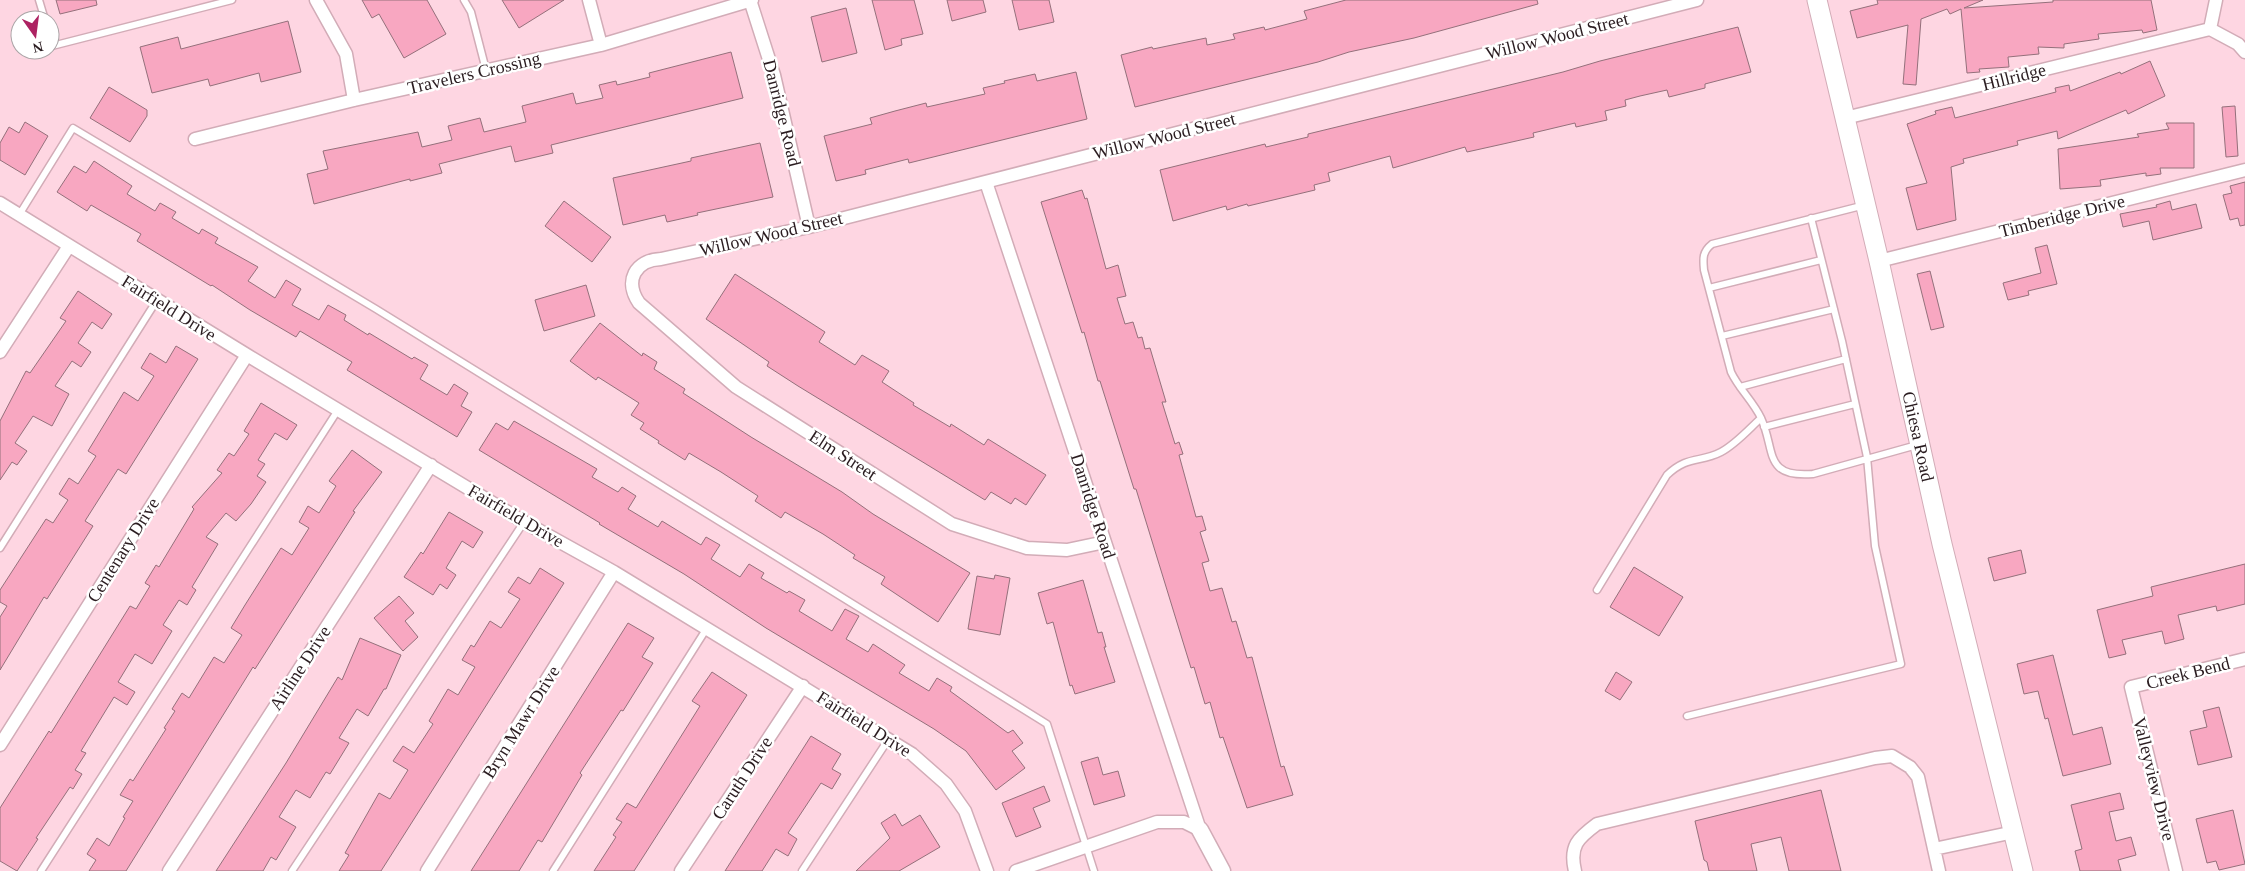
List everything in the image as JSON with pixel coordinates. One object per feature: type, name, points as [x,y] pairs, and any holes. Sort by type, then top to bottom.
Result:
[{"type":"main road","name":"Chiesa Road","points":[[1817,0],[1879,261],[1942,544],[2023,871]]},
{"type":"street","points":[[316,0],[346,54],[354,100]]},
{"type":"street","points":[[589,0],[600,45]]},
{"type":"street","name":"Travelers Crossing","points":[[195,139],[354,100],[600,45],[751,0]]},
{"type":"street","name":"Danridge Road","points":[[751,0],[774,75],[809,227]]},
{"type":"street","name":"Willow Wood Street","points":[[635,273],[639,266],[653,260],[809,227],[1697,0]]},
{"type":"street","points":[[2216,0],[2210,29],[2238,44],[2245,52]]},
{"type":"street","name":"Hillridge","points":[[1845,118],[2210,29]]},
{"type":"street","name":"Timberidge Drive","points":[[1879,261],[2245,170]]},
{"type":"street","name":"Danridge Road","points":[[986,182],[1200,830],[1210,871]]},
{"type":"street","name":"Fairfield Drive","points":[[0,202],[247,356],[524,522],[614,572],[912,754],[946,784],[965,811],[987,871]]},
{"type":"street","points":[[0,352],[69,246]]},
{"type":"street","name":"Elm Street","points":[[635,273],[632,288],[639,302],[736,387],[952,524],[1027,548],[1067,550],[1105,542]]},
{"type":"street","name":"Centenary Drive","points":[[0,745],[247,356]]},
{"type":"street","name":"Airline Drive","points":[[169,871],[431,465]]},
{"type":"street","name":"Bryn Mawr Drive","points":[[427,871],[614,572]]},
{"type":"street","name":"Creek Bend","points":[[2131,688],[2245,659]]},
{"type":"street","name":"Caruth Drive","points":[[681,871],[803,686]]},
{"type":"street","name":"Valleyview Drive","points":[[2131,688],[2176,871]]},
{"type":"street","points":[[1575,871],[1572,858],[1579,837],[1597,824],[1892,756],[1910,767],[1918,777],[1939,871]]},
{"type":"street","points":[[1016,871],[1157,822],[1184,822],[1200,830]]},
{"type":"street","name":"Danridge Road","points":[[1200,830],[1222,871]]},
{"type":"street","points":[[1934,849],[2014,832]]},
{"type":"lane","points":[[60,44],[232,0]]},
{"type":"lane","points":[[464,0],[471,12],[486,70]]},
{"type":"lane","points":[[19,215],[73,128],[376,309],[1047,724],[1094,871]]},
{"type":"lane","points":[[1866,205],[1712,244],[1705,249],[1703,257],[1709,288],[1731,372],[1761,418],[1769,451],[1775,462],[1784,472],[1795,475],[1812,474],[1920,444]]},
{"type":"lane","points":[[1687,716],[1901,664],[1875,546],[1867,458],[1846,359],[1811,218]]},
{"type":"lane","points":[[1709,288],[1821,260]]},
{"type":"lane","points":[[0,548],[157,300]]},
{"type":"lane","points":[[1722,336],[1834,309]]},
{"type":"lane","points":[[1740,387],[1846,359]]},
{"type":"lane","points":[[1764,427],[1855,404]]},
{"type":"lane","points":[[41,871],[338,410]]},
{"type":"lane","points":[[1597,590],[1667,474],[1682,462],[1711,456],[1722,451],[1761,418]]},
{"type":"lane","points":[[292,871],[524,522]]},
{"type":"lane","points":[[553,871],[707,628]]},
{"type":"lane","points":[[802,871],[888,740]]},
{"type":"building","points":[[56,0],[96,0],[97,5],[60,14]]},
{"type":"building","points":[[362,0],[427,0],[446,34],[404,58],[379,14],[372,18]]},
{"type":"building","points":[[502,0],[564,0],[519,28]]},
{"type":"building","points":[[872,0],[914,0],[923,34],[901,39],[902,45],[885,50]]},
{"type":"building","points":[[947,0],[983,0],[986,12],[952,21]]},
{"type":"building","points":[[1012,0],[1049,0],[1054,22],[1019,30]]},
{"type":"building","points":[[1346,0],[1537,0],[1538,4],[1414,38],[1349,52],[1318,62],[1135,107],[1121,55],[1152,47],[1153,49],[1206,38],[1207,45],[1235,39],[1233,34],[1264,27],[1265,30],[1307,19],[1304,11]]},
{"type":"building","points":[[1877,0],[1983,0],[1964,8],[2053,2],[2053,0],[2151,0],[2157,30],[2143,33],[2142,30],[2098,34],[2099,39],[2064,44],[2064,48],[2038,47],[2039,54],[2008,57],[2009,67],[1979,69],[1980,72],[1967,73],[1961,9],[1950,14],[1947,9],[1921,19],[1916,85],[1903,84],[1908,25],[1857,38],[1850,11],[1878,4]]},
{"type":"building","points":[[846,8],[857,53],[822,62],[811,17]]},
{"type":"building","points":[[288,21],[301,72],[261,82],[259,73],[210,86],[208,79],[152,93],[140,47],[178,37],[181,49]]},
{"type":"building","points":[[1738,27],[1751,72],[1705,84],[1705,88],[1669,97],[1667,90],[1640,96],[1625,100],[1626,106],[1605,111],[1607,120],[1576,127],[1575,123],[1533,133],[1534,137],[1467,152],[1465,147],[1393,168],[1390,156],[1328,173],[1330,181],[1314,185],[1315,190],[1227,210],[1226,206],[1173,221],[1160,170],[1265,144],[1266,147],[1308,137],[1308,134]]},
{"type":"building","points":[[731,52],[743,98],[551,145],[553,153],[515,162],[511,146],[439,164],[442,173],[410,181],[410,179],[314,204],[307,174],[328,169],[323,151],[418,132],[422,147],[452,140],[448,126],[480,118],[484,132],[526,122],[522,106],[573,93],[576,104],[603,98],[599,85],[616,81],[617,85],[650,77],[649,73]]},
{"type":"building","points":[[2150,61],[2165,96],[2128,114],[2126,110],[2058,139],[2057,131],[2017,141],[2018,145],[1963,159],[1964,163],[1951,167],[1956,220],[1917,230],[1906,188],[1927,183],[1907,124],[1936,114],[1935,111],[1952,107],[1955,118],[2056,92],[2055,88],[2069,85],[2070,91],[2120,72],[2121,74]]},
{"type":"building","points":[[1076,72],[1087,119],[909,163],[908,159],[865,170],[866,174],[836,181],[824,136],[872,124],[870,118],[895,111],[926,103],[927,107],[985,94],[983,88],[1005,83],[1004,81],[1035,74],[1037,81]]},
{"type":"building","points":[[109,87],[147,110],[147,116],[130,142],[90,118]]},
{"type":"building","points":[[2235,106],[2238,156],[2226,157],[2222,107]]},
{"type":"building","points":[[25,122],[48,136],[25,175],[0,160],[0,143],[9,127],[19,133]]},
{"type":"building","points":[[2166,123],[2194,123],[2194,168],[2160,168],[2161,174],[2146,176],[2146,173],[2100,180],[2101,186],[2060,189],[2058,149],[2139,137],[2137,134],[2169,129]]},
{"type":"building","points":[[760,143],[773,197],[697,213],[698,215],[667,222],[665,215],[623,225],[613,178],[691,161],[691,158]]},
{"type":"building","points":[[94,161],[132,186],[127,194],[155,211],[160,203],[176,212],[172,218],[199,234],[202,229],[218,238],[215,243],[258,267],[248,281],[275,298],[286,280],[301,289],[292,305],[319,320],[328,305],[346,315],[344,320],[368,335],[369,333],[412,359],[414,357],[428,365],[420,379],[447,395],[454,384],[468,393],[461,406],[472,412],[457,437],[347,370],[352,362],[300,331],[296,337],[137,241],[141,234],[91,205],[87,211],[57,192],[74,166],[86,173]]},
{"type":"building","points":[[2245,182],[2245,225],[2240,226],[2238,218],[2230,220],[2223,195],[2232,193],[2230,186]]},
{"type":"building","points":[[1082,190],[1085,199],[1087,198],[1106,269],[1118,265],[1126,296],[1117,298],[1125,324],[1133,322],[1138,338],[1142,337],[1145,349],[1150,348],[1166,402],[1162,402],[1175,444],[1179,442],[1183,454],[1179,455],[1196,517],[1202,516],[1206,530],[1200,532],[1209,561],[1202,563],[1210,591],[1222,588],[1232,622],[1236,621],[1247,658],[1252,657],[1281,767],[1284,766],[1293,795],[1247,808],[1223,737],[1220,738],[1210,702],[1205,704],[1194,667],[1191,668],[1136,489],[1134,489],[1100,381],[1098,381],[1084,332],[1082,333],[1041,202]]},
{"type":"building","points":[[564,201],[611,237],[592,262],[545,226]]},
{"type":"building","points":[[2170,201],[2172,210],[2196,204],[2202,228],[2153,240],[2149,221],[2123,227],[2120,214],[2157,207],[2156,205]]},
{"type":"building","points":[[2047,245],[2057,284],[2028,291],[2029,295],[2008,300],[2003,283],[2041,273],[2035,248]]},
{"type":"building","points":[[1930,271],[1944,327],[1931,330],[1917,274]]},
{"type":"building","points":[[735,274],[825,332],[819,342],[855,365],[862,355],[889,371],[882,382],[914,403],[913,405],[950,427],[951,424],[984,445],[988,439],[1046,475],[1026,505],[1015,498],[1011,504],[991,492],[985,500],[767,366],[769,362],[706,319]]},
{"type":"building","points":[[586,285],[595,316],[544,331],[535,300]]},
{"type":"building","points":[[78,291],[112,314],[102,329],[92,322],[78,343],[91,352],[81,367],[72,361],[55,386],[69,394],[52,426],[33,416],[15,443],[27,451],[17,465],[12,462],[0,480],[0,421],[26,371],[30,373],[66,321],[60,318]]},
{"type":"building","points":[[600,323],[642,356],[643,353],[657,362],[654,369],[685,389],[683,393],[842,492],[873,514],[970,573],[938,622],[881,584],[885,577],[853,558],[855,555],[823,534],[785,512],[781,518],[755,501],[758,496],[721,472],[689,453],[685,460],[640,429],[644,423],[631,415],[639,403],[598,377],[596,380],[570,361]]},
{"type":"building","points":[[176,346],[198,359],[126,474],[118,469],[85,521],[93,526],[47,599],[44,597],[0,670],[0,617],[7,606],[0,602],[0,590],[46,519],[53,523],[68,500],[59,494],[69,478],[78,484],[96,456],[88,451],[124,392],[138,401],[154,376],[141,368],[150,353],[166,363]]},
{"type":"building","points":[[261,403],[297,425],[287,440],[275,433],[258,460],[265,464],[257,476],[266,482],[251,504],[236,521],[226,513],[206,537],[218,544],[192,587],[196,590],[187,605],[179,600],[163,625],[172,631],[152,664],[135,654],[118,682],[135,692],[127,705],[114,697],[81,751],[86,753],[75,770],[82,774],[73,789],[70,787],[36,838],[38,839],[17,871],[0,861],[0,808],[49,731],[51,733],[130,606],[136,609],[150,586],[145,583],[156,565],[159,567],[194,509],[192,507],[222,473],[217,470],[229,453],[234,456],[249,434],[244,431]]},
{"type":"building","points":[[514,421],[597,469],[592,477],[618,492],[622,487],[636,496],[628,509],[658,527],[662,521],[701,545],[706,537],[720,545],[711,559],[740,577],[749,564],[764,573],[761,578],[787,593],[789,591],[805,600],[799,611],[832,631],[845,609],[859,616],[846,639],[868,652],[873,644],[905,665],[899,673],[929,691],[937,678],[952,687],[950,691],[1008,733],[1013,730],[1023,743],[1012,751],[1025,768],[996,790],[966,751],[934,729],[766,628],[684,574],[479,450],[496,423],[508,430]]},
{"type":"building","points":[[352,450],[382,472],[353,511],[355,512],[255,669],[253,667],[126,871],[89,871],[96,860],[87,854],[97,838],[109,846],[133,801],[120,795],[130,779],[133,781],[166,729],[164,728],[175,711],[172,709],[182,693],[189,698],[214,657],[224,663],[242,635],[231,628],[281,548],[292,555],[309,528],[299,522],[308,506],[319,513],[336,486],[329,481]]},
{"type":"building","points":[[449,512],[483,532],[473,548],[462,541],[446,568],[456,575],[447,589],[440,584],[433,595],[404,577],[421,552],[423,554]]},
{"type":"building","points":[[2021,550],[2026,573],[1994,581],[1988,558]]},
{"type":"building","points":[[2245,564],[2245,604],[2217,611],[2216,606],[2178,615],[2184,639],[2165,644],[2162,631],[2122,640],[2126,654],[2109,658],[2097,610],[2153,596],[2151,587]]},
{"type":"building","points":[[1634,567],[1683,597],[1659,636],[1610,607]]},
{"type":"building","points":[[540,568],[564,583],[381,871],[339,871],[349,855],[345,853],[379,793],[390,799],[408,770],[393,761],[403,746],[414,753],[433,724],[429,721],[448,689],[458,695],[475,667],[462,660],[471,645],[474,647],[490,621],[501,628],[520,599],[508,592],[518,577],[530,584]]},
{"type":"building","points":[[995,575],[1010,578],[1000,635],[968,629],[977,576],[994,579]]},
{"type":"building","points":[[1083,580],[1098,633],[1102,632],[1106,647],[1104,647],[1115,682],[1075,694],[1072,685],[1070,686],[1053,622],[1047,624],[1038,593]]},
{"type":"building","points":[[399,596],[414,613],[405,621],[418,637],[403,651],[374,618]]},
{"type":"building","points":[[628,623],[654,638],[642,657],[653,663],[623,711],[621,710],[580,773],[582,775],[542,842],[538,840],[519,871],[471,871]]},
{"type":"building","points":[[360,638],[401,655],[386,689],[384,689],[368,716],[357,709],[339,738],[349,743],[330,774],[326,772],[310,798],[296,790],[279,817],[296,827],[276,860],[271,857],[263,871],[216,871],[286,763],[338,677],[342,680]]},
{"type":"building","points":[[2053,655],[2073,735],[2102,727],[2111,764],[2063,776],[2048,718],[2045,719],[2038,691],[2024,694],[2017,664]]},
{"type":"building","points":[[712,672],[747,695],[634,871],[594,871],[616,837],[613,835],[622,822],[616,819],[627,803],[636,808],[700,706],[692,701]]},
{"type":"building","points":[[1616,672],[1632,682],[1620,700],[1605,691]]},
{"type":"building","points":[[2219,707],[2232,757],[2198,765],[2190,731],[2207,727],[2203,711]]},
{"type":"building","points":[[811,736],[841,754],[832,769],[841,774],[832,789],[821,783],[788,833],[797,839],[788,856],[776,849],[762,871],[725,871]]},
{"type":"building","points":[[1098,757],[1103,775],[1118,771],[1125,796],[1094,805],[1081,762]]},
{"type":"building","points":[[1044,786],[1050,801],[1033,808],[1041,827],[1016,837],[1002,803]]},
{"type":"building","points":[[1821,790],[1841,871],[1789,871],[1781,837],[1751,844],[1757,871],[1709,871],[1707,862],[1704,860],[1695,821]]},
{"type":"building","points":[[2120,793],[2124,809],[2109,812],[2116,841],[2131,837],[2136,855],[2118,860],[2121,871],[2080,871],[2075,851],[2082,849],[2071,805]]},
{"type":"building","points":[[2233,810],[2245,864],[2219,870],[2216,861],[2207,863],[2196,819]]},
{"type":"building","points":[[895,814],[902,826],[920,815],[940,847],[899,871],[856,871],[890,838],[881,823]]}]
